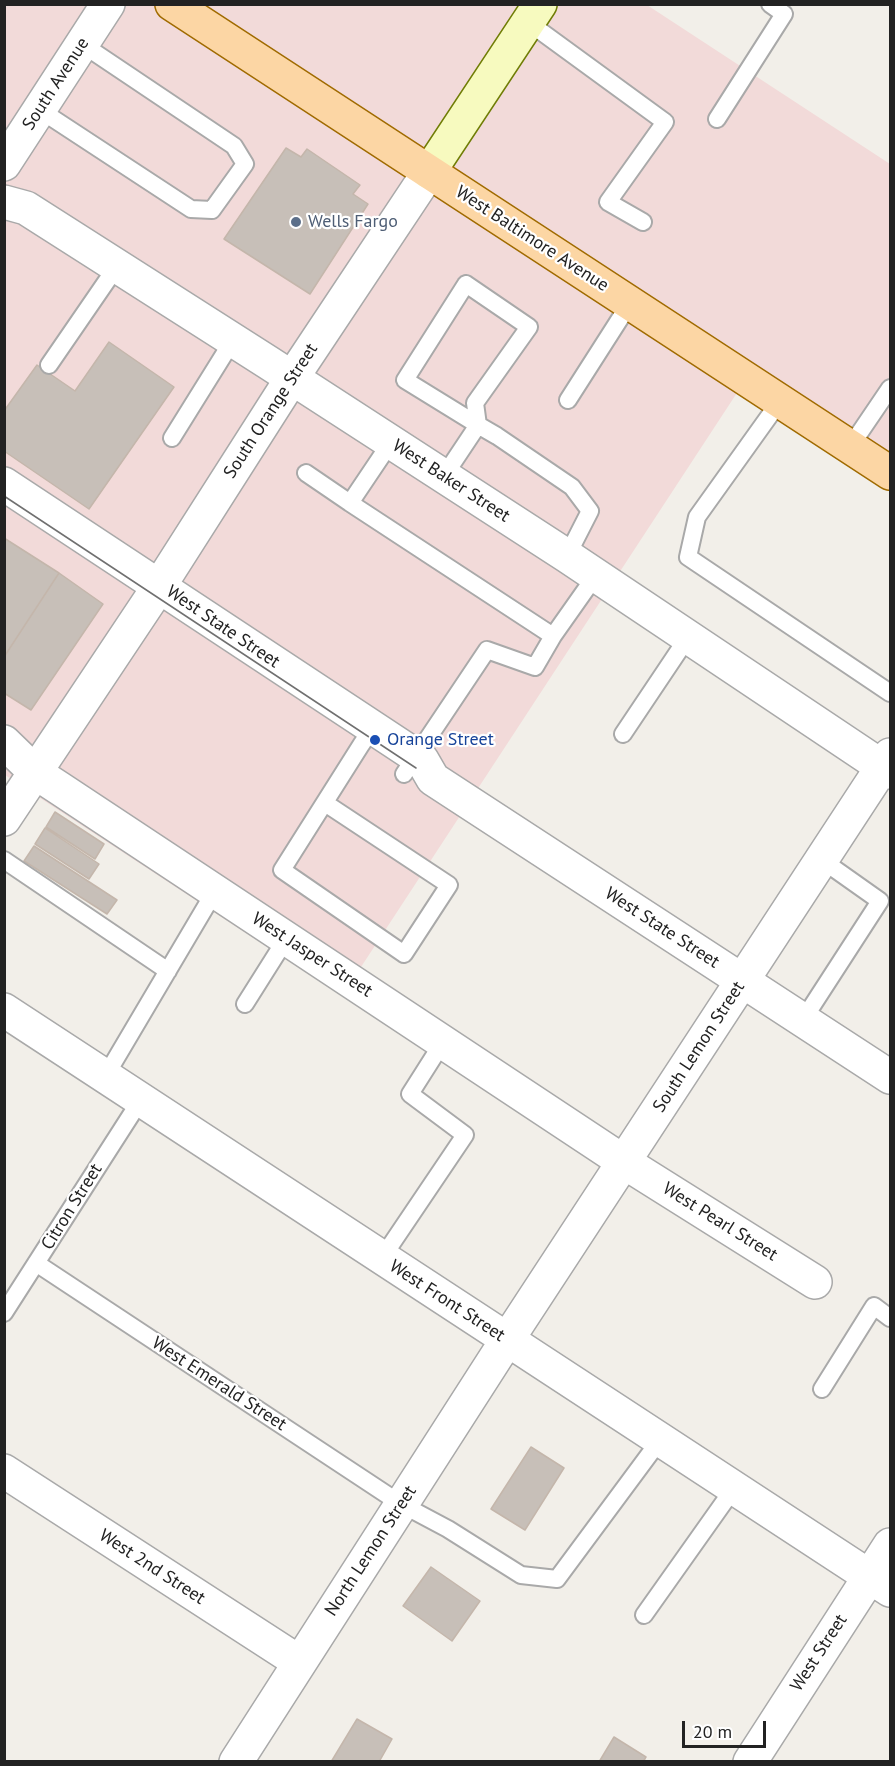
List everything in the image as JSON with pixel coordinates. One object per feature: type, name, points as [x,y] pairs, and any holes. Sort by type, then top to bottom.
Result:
[{"type":"main road","name":"West Baltimore Avenue","points":[[172,4],[891,473]]},
{"type":"main road","name":"South Orange Street","points":[[429,172],[534,13]]},
{"type":"street","name":"South Avenue","points":[[4,164],[108,4]]},
{"type":"street","name":"South Orange Street","points":[[4,819],[154,594],[292,378],[429,172]]},
{"type":"street","name":"West Baker Street","points":[[4,202],[26,208],[888,764]]},
{"type":"street","name":"West State Street","points":[[4,484],[154,594],[417,769],[891,1077]]},
{"type":"street","name":"West State Street","points":[[4,509],[154,594]]},
{"type":"street","name":"West Jasper Street","points":[[4,742],[36,773],[624,1162]]},
{"type":"street","name":"South Lemon Street","points":[[507,1340],[742,980],[888,764]]},
{"type":"street","name":"West Front Street","points":[[4,1010],[879,1583]]},
{"type":"street","name":"West Pearl Street","points":[[624,1162],[816,1282]]},
{"type":"street","name":"North Lemon Street","points":[[236,1761],[507,1340]]},
{"type":"street","name":"West 2nd Street","points":[[4,1471],[299,1662]]},
{"type":"street","name":"West Street","points":[[750,1761],[879,1583],[891,1545]]},
{"type":"lane","points":[[717,119],[784,14],[770,4]]},
{"type":"lane","points":[[534,13],[664,122],[608,201],[643,222]]},
{"type":"lane","points":[[40,110],[191,209],[212,210],[245,164],[234,146],[82,44]]},
{"type":"lane","points":[[49,365],[117,266]]},
{"type":"lane","points":[[444,476],[478,425],[475,403],[529,327],[466,284],[405,380],[478,425],[572,487],[590,511],[564,554]]},
{"type":"lane","points":[[568,400],[630,303]]},
{"type":"lane","points":[[172,438],[233,340]]},
{"type":"lane","points":[[850,447],[891,388]]},
{"type":"lane","points":[[780,401],[697,516],[688,557],[891,693]]},
{"type":"lane","points":[[350,503],[391,442]]},
{"type":"lane","points":[[306,473],[553,636]]},
{"type":"lane","points":[[417,769],[487,650],[535,667],[553,636],[596,575]]},
{"type":"lane","points":[[623,734],[688,637]]},
{"type":"lane","points":[[325,803],[448,885],[404,954],[282,870],[367,736]]},
{"type":"lane","points":[[4,860],[168,971]]},
{"type":"lane","points":[[803,1020],[885,902],[822,860]]},
{"type":"lane","points":[[105,1077],[215,891]]},
{"type":"lane","points":[[245,1004],[286,939]]},
{"type":"lane","points":[[382,1258],[465,1135],[410,1094],[443,1042]]},
{"type":"lane","name":"Citron Street","points":[[4,1314],[140,1101]]},
{"type":"lane","name":"West Emerald Street","points":[[36,1263],[401,1504],[448,1529],[521,1575],[557,1579],[660,1440]]},
{"type":"lane","points":[[822,1389],[874,1306],[891,1318]]},
{"type":"lane","points":[[644,1615],[734,1488]]},
{"type":"shaded area","points":[[4,5],[647,5],[890,164],[890,469],[748,376],[342,996],[5,775]]},
{"type":"building","name":"Wells Fargo","points":[[286,148],[301,157],[307,149],[360,185],[353,194],[368,204],[310,294],[224,239]]},
{"type":"building","points":[[109,342],[174,387],[89,509],[4,451],[4,411],[37,365],[75,391]]},
{"type":"building","points":[[4,538],[59,573],[4,657]]},
{"type":"building","points":[[59,573],[103,604],[31,710],[4,693],[4,657]]},
{"type":"building","points":[[55,812],[104,844],[95,859],[46,827]]},
{"type":"building","points":[[45,828],[99,864],[89,879],[35,844]]},
{"type":"building","points":[[34,846],[117,900],[107,914],[24,861]]},
{"type":"building","points":[[531,1447],[564,1468],[525,1530],[491,1509]]},
{"type":"building","points":[[431,1567],[480,1601],[452,1641],[403,1606]]},
{"type":"building","points":[[357,1719],[392,1739],[379,1762],[331,1762]]},
{"type":"building","points":[[614,1737],[646,1757],[643,1762],[599,1762]]},
{"type":"tram line","points":[[4,496],[416,768]]},
{"type":"place","name":"Wells Fargo","points":[[296,222]]},
{"type":"place","name":"Orange Street","points":[[375,740]]}]
